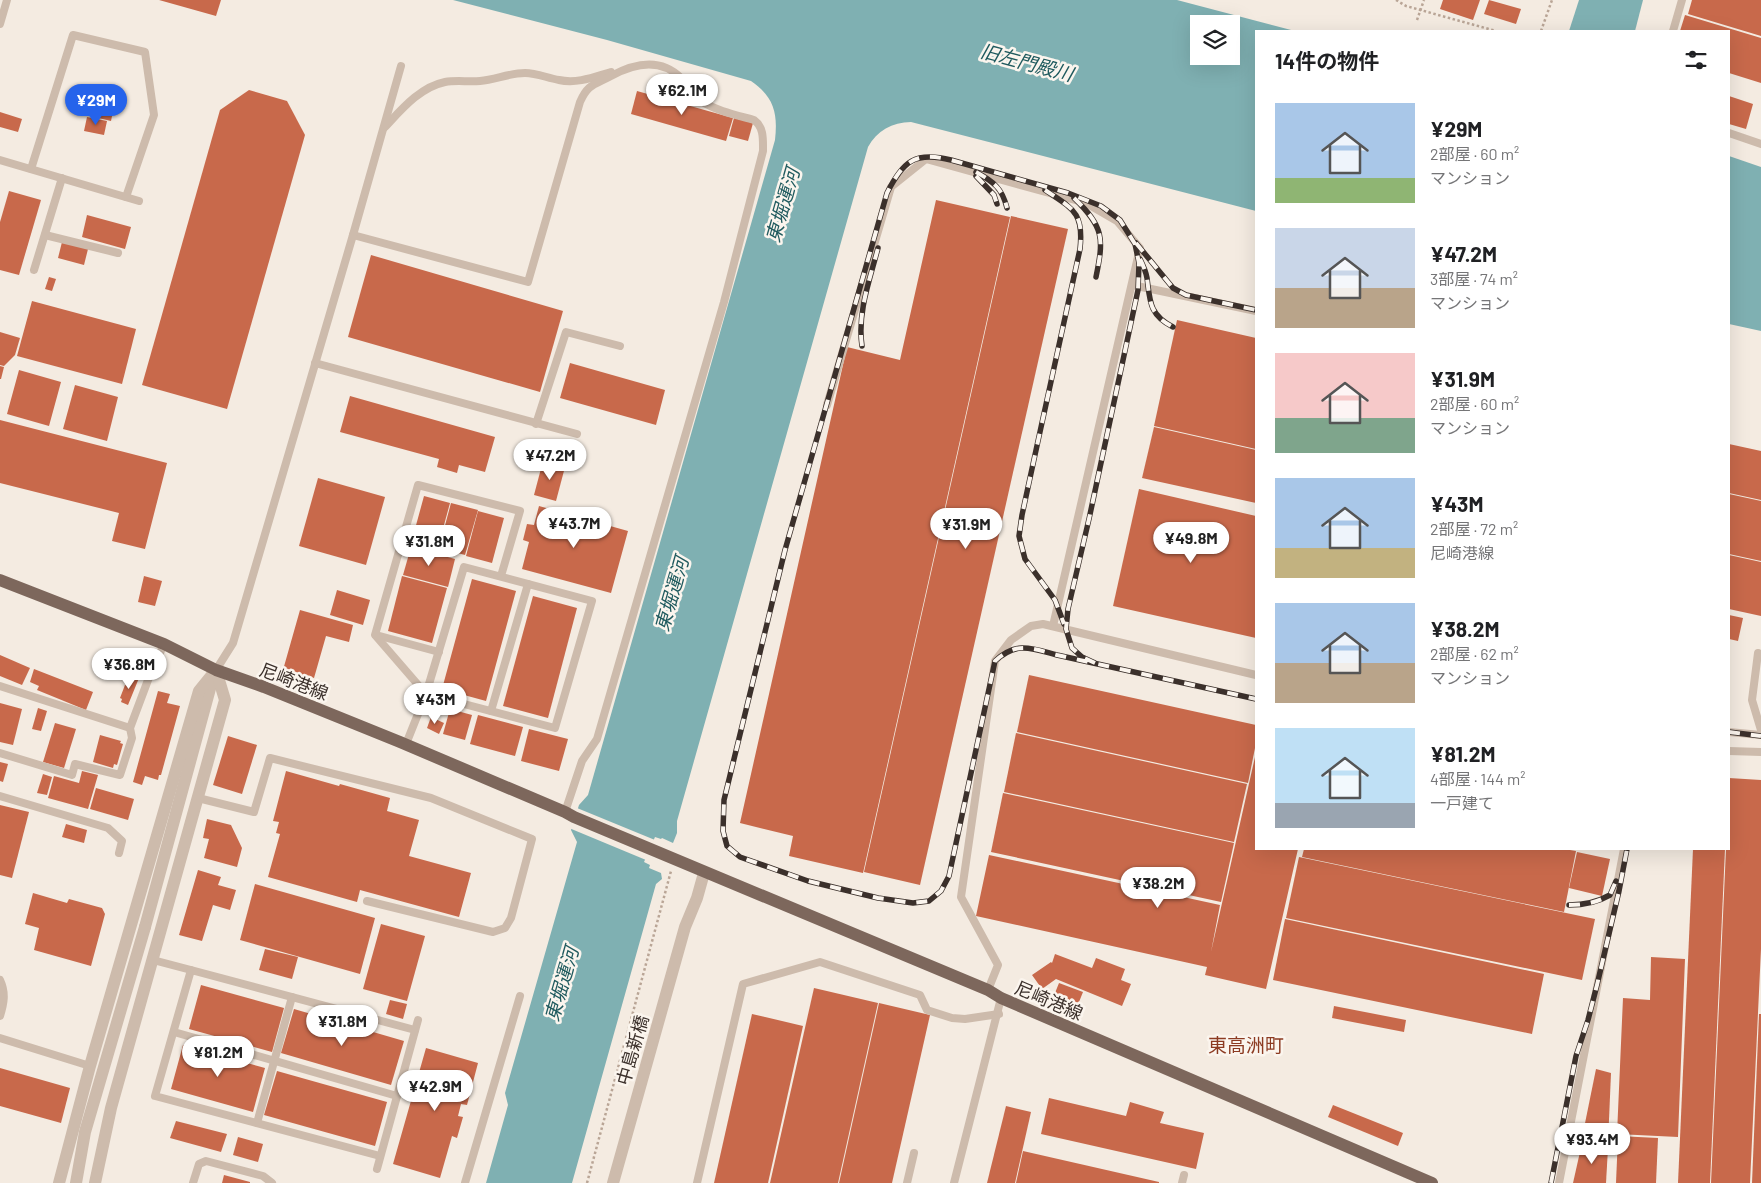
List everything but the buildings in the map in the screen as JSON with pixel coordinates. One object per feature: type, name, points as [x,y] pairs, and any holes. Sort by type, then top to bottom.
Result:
[{"type":"main road","name":"尼崎港線","points":[[0,580],[164,644],[216,670],[264,687],[406,744],[704,873],[988,990],[1001,998],[1432,1183]]},
{"type":"street","points":[[94,1183],[111,1108],[225,700],[216,670]]},
{"type":"street","points":[[76,1183],[84,1132],[145,927],[216,670]]},
{"type":"street","points":[[59,1183],[90,1066],[199,691],[216,670]]},
{"type":"street","name":"中島新橋","points":[[613,1183],[685,927],[697,898],[704,873]]},
{"type":"lane","points":[[0,24],[7,0]]},
{"type":"lane","points":[[1673,30],[1682,0]]},
{"type":"lane","points":[[32,169],[73,35],[145,52],[154,115],[126,197]]},
{"type":"lane","points":[[383,129],[410,100],[433,85],[446,82],[481,81],[511,74],[526,73],[560,80],[577,81],[638,65],[652,64],[666,67],[681,78],[689,91],[699,100],[718,110],[759,123],[762,133],[763,150],[724,302],[597,739],[582,761],[569,815]]},
{"type":"lane","points":[[216,670],[233,643],[353,236],[400,66]]},
{"type":"lane","points":[[353,236],[528,282],[580,102],[586,89],[625,68]]},
{"type":"lane","points":[[1730,133],[1761,144]]},
{"type":"lane","points":[[827,406],[891,187],[926,159],[1086,203],[1117,220],[1140,248],[1053,626]]},
{"type":"lane","points":[[0,160],[139,201]]},
{"type":"lane","points":[[34,270],[62,178]]},
{"type":"lane","points":[[45,234],[118,253]]},
{"type":"lane","points":[[1132,285],[1255,311]]},
{"type":"lane","points":[[536,424],[566,332],[620,346]]},
{"type":"lane","points":[[315,363],[577,434]]},
{"type":"lane","points":[[375,635],[418,485],[520,511],[501,576]]},
{"type":"lane","points":[[375,635],[426,694],[555,728],[592,601],[464,567],[426,694],[406,744]]},
{"type":"lane","points":[[490,711],[528,584]]},
{"type":"lane","points":[[988,990],[998,965],[961,896],[996,661],[1011,640],[1031,626],[1043,624],[1255,675]]},
{"type":"lane","points":[[375,635],[439,652]]},
{"type":"lane","points":[[0,754],[72,775],[76,764],[120,775],[132,738],[130,728],[164,644]]},
{"type":"lane","points":[[1758,653],[1752,700],[1761,730]]},
{"type":"lane","points":[[0,686],[130,728]]},
{"type":"lane","points":[[1730,732],[1761,735]]},
{"type":"lane","points":[[1730,751],[1761,752]]},
{"type":"lane","points":[[198,798],[254,812],[270,758],[431,798],[532,839],[511,918],[505,928],[493,932],[367,901]]},
{"type":"lane","points":[[0,796],[108,828],[122,841],[119,854]]},
{"type":"lane","points":[[1560,1183],[1624,850]]},
{"type":"lane","points":[[153,960],[415,1030]]},
{"type":"lane","points":[[697,1183],[743,984],[820,962],[920,995],[927,1010],[952,1018],[965,1019],[998,1014]]},
{"type":"lane","points":[[191,970],[155,1096],[380,1156]]},
{"type":"lane","points":[[0,980],[3,987],[4,1000],[0,1016]]},
{"type":"lane","points":[[465,1183],[520,996]]},
{"type":"lane","points":[[257,1124],[292,997]]},
{"type":"lane","points":[[954,1183],[1001,998]]},
{"type":"lane","points":[[377,1169],[418,1020]]},
{"type":"lane","points":[[174,1032],[397,1096]]},
{"type":"lane","points":[[0,1038],[90,1066]]},
{"type":"lane","points":[[907,1183],[914,1153]]},
{"type":"lane","points":[[193,1183],[199,1164],[206,1161],[263,1176],[272,1183]]},
{"type":"path","points":[[1396,0],[1406,6],[1492,30]]},
{"type":"path","points":[[1417,20],[1424,0]]},
{"type":"path","points":[[1542,30],[1552,0]]},
{"type":"path","points":[[587,1183],[674,859]]},
{"type":"water","points":[[453,0],[1177,0],[1234,15],[1190,15],[1190,65],[1240,65],[1240,17],[1291,30],[1255,30],[1255,211],[911,122],[904,122],[886,128],[872,141],[868,147],[677,821],[677,833],[673,843],[655,837],[644,862],[650,865],[649,868],[661,873],[662,879],[656,884],[572,1183],[486,1183],[508,1105],[505,1093],[577,842],[571,830],[579,805],[588,795],[775,140],[776,122],[773,106],[759,87],[751,81],[607,40]]},
{"type":"water","points":[[1579,0],[1643,0],[1635,30],[1569,30]]},
{"type":"water","points":[[1730,156],[1761,167],[1761,331],[1730,324]]},
{"type":"pier","points":[[577,808],[655,840],[646,860],[569,828]]},
{"type":"railway","points":[[1095,663],[1082,657],[1072,648],[1066,629],[1068,609],[1138,290],[1139,263],[1135,244],[1120,220],[1101,206],[1068,193],[951,160],[928,157],[919,158],[905,166],[887,193],[785,550],[724,800],[723,831],[727,846],[740,857],[808,881],[878,898],[913,903],[929,901],[941,891],[949,876],[995,661],[1017,648],[1039,650],[1057,655],[1255,699]]},
{"type":"railway","points":[[976,172],[988,179],[1000,190],[1007,208]]},
{"type":"railway","points":[[976,176],[994,195],[997,204]]},
{"type":"railway","points":[[1045,190],[1063,202],[1074,213],[1078,219],[1081,237],[1019,536],[1025,559],[1055,600],[1064,624]]},
{"type":"railway","points":[[1074,198],[1091,217],[1099,234],[1100,252],[1096,277]]},
{"type":"railway","points":[[1136,243],[1173,288],[1186,295],[1255,310]]},
{"type":"railway","points":[[862,346],[861,321],[868,284],[878,248]]},
{"type":"railway","points":[[1140,259],[1147,276],[1152,307],[1159,318],[1173,327]]},
{"type":"railway","points":[[1730,732],[1761,736]]},
{"type":"railway","points":[[1551,1183],[1576,1056],[1597,985],[1627,850]]},
{"type":"railway","points":[[1569,905],[1580,905],[1605,898],[1610,895],[1616,881]]},
{"type":"district","name":"東高洲町","points":[[1246,1044]]},
{"type":"water label","name":"旧左門殿川","points":[[1027,62]]},
{"type":"water label","name":"東堀運河","points":[[782,205]]},
{"type":"water label","name":"東堀運河","points":[[671,594]]},
{"type":"water label","name":"東堀運河","points":[[561,984]]}]
